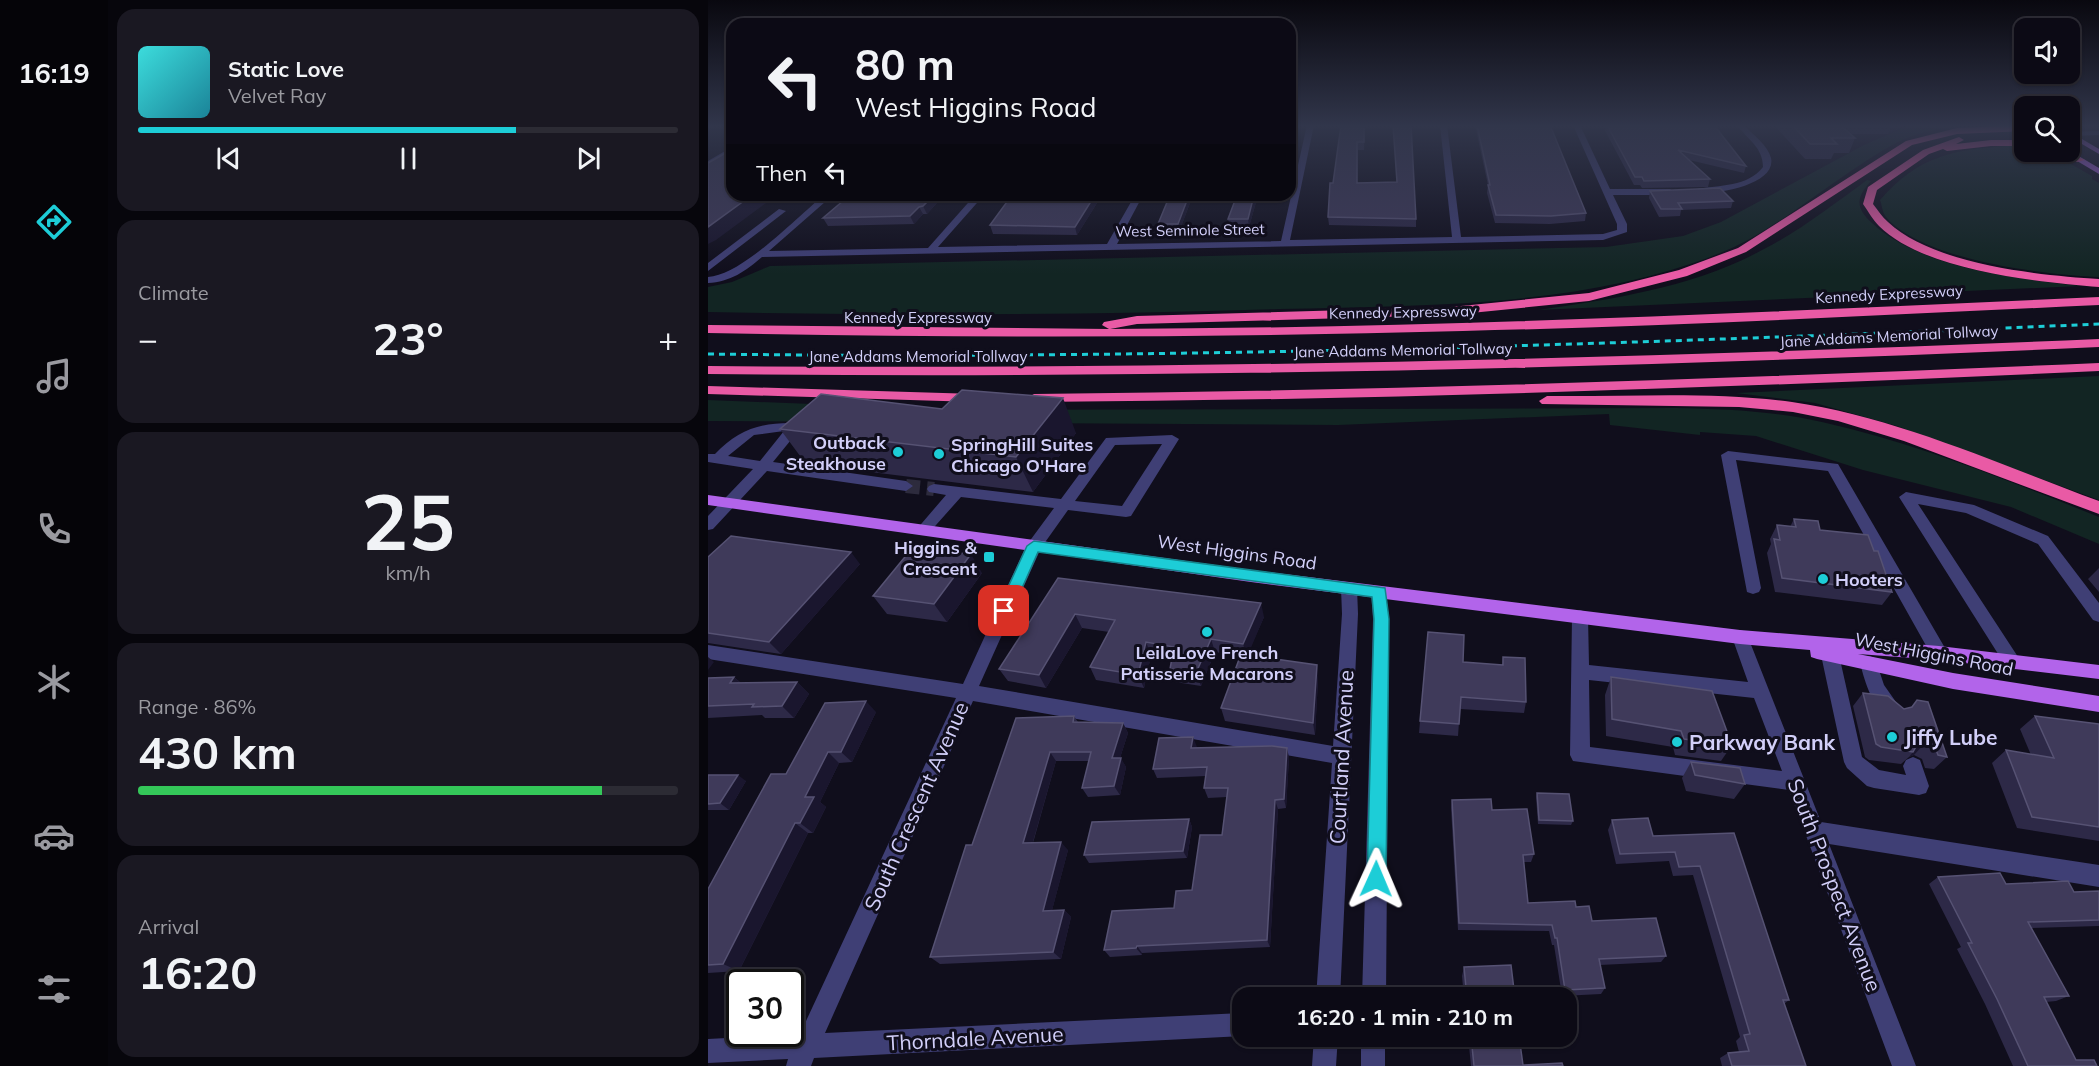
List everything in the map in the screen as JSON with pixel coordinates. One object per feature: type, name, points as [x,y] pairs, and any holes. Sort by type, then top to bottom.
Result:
[{"type":"highway","points":[[1057,334],[1137,320],[1451,311],[1547,303],[1599,294],[1683,273],[1742,250],[1859,175]]},
{"type":"highway","points":[[1894,175],[1872,189],[1868,204],[1881,224],[1919,247],[2001,272],[2099,283]]},
{"type":"highway","name":"Kennedy Expressway","points":[[708,330],[1057,334],[1573,324],[2099,301]]},
{"type":"highway","name":"Jane Addams Memorial Tollway","points":[[708,370],[968,373],[1167,372],[1763,358],[2099,343]]},
{"type":"highway","points":[[1017,398],[1202,397],[1664,386],[2099,367]]},
{"type":"highway","points":[[708,390],[994,398]]},
{"type":"highway","points":[[1423,392],[1521,401],[1739,402],[1793,407],[1841,417],[1910,437],[2099,508]]},
{"type":"main road","name":"West Higgins Road","points":[[708,500],[1379,592],[1762,640],[1939,653],[2099,672]]},
{"type":"main road","name":"West Higgins Road","points":[[1762,640],[1953,681],[2099,704]]},
{"type":"street","points":[[1296,191],[1299,175]]},
{"type":"street","points":[[1449,175],[1457,240]]},
{"type":"street","points":[[1598,175],[1606,192],[1676,192]]},
{"type":"street","points":[[1688,192],[1725,188],[1753,180],[1759,175]]},
{"type":"street","name":"West Seminole Street","points":[[758,254],[1603,237],[1622,232],[1622,224],[1606,192]]},
{"type":"street","points":[[708,280],[723,279],[734,273],[821,201]]},
{"type":"street","points":[[931,250],[975,201]]},
{"type":"street","points":[[1111,246],[1136,201]]},
{"type":"street","points":[[1285,243],[1294,201]]},
{"type":"street","points":[[708,268],[782,211]]},
{"type":"street","points":[[708,525],[762,467],[792,430],[790,427],[767,426],[754,429],[738,438],[713,459]]},
{"type":"street","name":"South Crescent Avenue","points":[[802,1056],[1034,546],[1111,441],[1172,439],[1126,512],[1065,505]]},
{"type":"street","points":[[1753,588],[1728,456],[1833,467],[1939,653]]},
{"type":"street","points":[[713,459],[906,486]]},
{"type":"street","points":[[934,489],[1065,505]]},
{"type":"street","points":[[923,530],[957,492]]},
{"type":"street","points":[[2013,663],[1906,496],[1970,510],[2043,540],[2099,615]]},
{"type":"street","name":"Courtland Avenue","points":[[1329,987],[1340,756],[1350,614],[1349,588]]},
{"type":"street","name":"Courtland Avenue","points":[[1374,987],[1381,631],[1379,592]]},
{"type":"street","points":[[1580,617],[1580,755],[1796,782]]},
{"type":"street","name":"South Prospect Avenue","points":[[1740,637],[1904,1066]]},
{"type":"street","points":[[708,652],[967,692],[1340,756]]},
{"type":"street","points":[[1830,655],[1854,762],[1874,779],[1919,786],[1913,766]]},
{"type":"street","points":[[1869,663],[1876,688],[1894,711]]},
{"type":"street","points":[[1580,672],[1761,691]]},
{"type":"street","points":[[1814,831],[2099,876]]},
{"type":"street","name":"Thorndale Avenue","points":[[708,1051],[802,1056],[1232,1026]]},
{"type":"street","points":[[1324,1066],[1325,1047]]},
{"type":"street","points":[[1373,1047],[1373,1066]]},
{"type":"green space","points":[[1809,175],[1846,175],[1773,225],[1725,251],[1658,274],[1625,282],[1540,296],[1453,304],[1136,313],[708,312],[708,287],[732,282],[770,266],[1606,247],[1683,236],[1721,222]]},
{"type":"green space","points":[[1906,175],[2090,175],[2099,183],[2099,277],[2048,273],[1985,262],[1955,254],[1903,232],[1886,217],[1880,200]]},
{"type":"green space","points":[[1867,180],[1871,181],[1860,198],[1860,207],[1866,217],[1893,239],[1916,251],[1970,269],[2080,286],[1538,310],[1654,290],[1738,262],[1791,234]]},
{"type":"green space","points":[[2099,376],[2099,500],[1897,426],[1815,403],[1736,393]]},
{"type":"green space","points":[[708,400],[963,410],[1676,408],[1768,413],[1822,422],[1893,441],[2031,490],[2099,517],[2099,544],[2011,507],[1863,470],[1756,436],[1700,432],[1700,435],[1610,425],[1609,414],[1338,425],[708,421]]},
{"type":"building","points":[[708,175],[726,175],[726,201],[744,201],[708,227]]},
{"type":"building","points":[[1334,175],[1357,175],[1357,183],[1397,182],[1396,175],[1414,175],[1416,219],[1328,217],[1330,183],[1333,183]]},
{"type":"building","points":[[1488,175],[1570,175],[1586,213],[1551,216],[1496,215],[1488,185],[1490,185]]},
{"type":"building","points":[[1634,175],[1705,175],[1710,179],[1644,181],[1642,177],[1635,177]]},
{"type":"building","points":[[1720,188],[1733,201],[1678,203],[1682,209],[1661,209],[1650,191]]},
{"type":"building","points":[[843,201],[928,201],[910,216],[823,218]]},
{"type":"building","points":[[1008,201],[1091,201],[1075,227],[990,225]]},
{"type":"building","points":[[1168,201],[1187,201],[1178,224],[1158,224]]},
{"type":"building","points":[[1235,201],[1252,201],[1248,219],[1228,219]]},
{"type":"building","points":[[962,390],[1063,398],[1016,457],[780,429],[821,394],[942,409]]},
{"type":"building","name":"Hooters","points":[[1794,519],[1818,521],[1820,530],[1868,535],[1874,551],[1878,551],[1892,592],[1782,578],[1774,539],[1780,540],[1777,525],[1796,527]]},
{"type":"building","points":[[731,536],[851,552],[769,642],[708,633],[708,557]]},
{"type":"building","points":[[913,547],[971,554],[934,604],[873,596]]},
{"type":"building","points":[[1058,578],[1261,603],[1243,644],[1211,639],[1196,673],[1170,669],[1174,647],[1146,642],[1138,675],[1090,667],[1115,620],[1075,614],[1039,675],[999,669]]},
{"type":"building","points":[[1428,632],[1464,635],[1463,662],[1503,665],[1503,657],[1525,658],[1526,702],[1461,697],[1459,724],[1420,721]]},
{"type":"building","points":[[1241,654],[1317,665],[1313,723],[1221,708]]},
{"type":"building","points":[[734,677],[730,683],[797,682],[782,706],[752,707],[754,704],[708,706],[708,678]]},
{"type":"building","points":[[1611,677],[1712,691],[1732,745],[1684,739],[1681,731],[1612,719]]},
{"type":"building","points":[[1863,693],[1888,696],[1904,709],[1912,707],[1917,700],[1928,702],[1947,757],[1938,755],[1935,747],[1926,742],[1917,745],[1913,752],[1881,747],[1876,744]]},
{"type":"building","points":[[866,701],[841,752],[828,752],[805,797],[814,797],[800,823],[795,823],[723,964],[708,965],[708,889],[771,774],[786,774],[825,703]]},
{"type":"building","points":[[1074,716],[1073,722],[1123,723],[1112,758],[1121,758],[1114,786],[1082,788],[1091,752],[1050,752],[1023,843],[1061,842],[1043,911],[1064,910],[1053,952],[930,957],[966,845],[972,845],[1016,718]]},
{"type":"building","points":[[2035,716],[2099,724],[2099,827],[2032,817],[2006,750],[2054,758]]},
{"type":"building","points":[[1193,737],[1191,748],[1272,746],[1287,748],[1284,799],[1275,800],[1267,940],[1137,946],[1136,948],[1104,950],[1112,911],[1174,908],[1176,891],[1192,890],[1200,835],[1222,835],[1228,788],[1204,788],[1207,767],[1153,769],[1159,738]]},
{"type":"building","points":[[1691,762],[1740,768],[1745,784],[1695,775]]},
{"type":"building","points":[[708,775],[738,775],[720,803],[708,804]]},
{"type":"building","points":[[1537,793],[1569,794],[1573,821],[1539,820]]},
{"type":"building","points":[[1491,799],[1492,810],[1527,809],[1534,854],[1523,855],[1528,903],[1575,901],[1576,907],[1589,906],[1592,921],[1656,918],[1666,956],[1599,959],[1605,988],[1577,989],[1577,987],[1565,987],[1557,938],[1555,938],[1552,925],[1459,923],[1452,800]]},
{"type":"building","points":[[1648,818],[1653,836],[1734,833],[1789,1000],[1783,1000],[1806,1066],[1732,1066],[1728,1053],[1749,1051],[1744,1035],[1750,1034],[1700,866],[1679,867],[1675,852],[1620,854],[1612,820]]},
{"type":"building","points":[[1189,819],[1183,851],[1084,855],[1092,822]]},
{"type":"building","points":[[2000,873],[2006,884],[2068,881],[2074,892],[2099,891],[2099,920],[2028,922],[2069,996],[2044,997],[2076,1060],[2094,1060],[2097,1066],[2028,1066],[1968,943],[1972,943],[1938,877]]},
{"type":"building","points":[[1511,965],[1514,987],[1466,987],[1464,967]]},
{"type":"building","points":[[1472,1047],[1521,1047],[1523,1065],[1562,1063],[1563,1066],[1474,1066]]},
{"type":"tunnel","points":[[906,486],[934,489]]},
{"type":"railway","points":[[708,354],[1056,355],[1404,349],[2099,324]]},
{"type":"place","name":"Outback Steakhouse","points":[[898,452]]},
{"type":"place","name":"SpringHill Suites Chicago O'Hare","points":[[939,454]]},
{"type":"place","name":"Higgins & Crescent","points":[[989,557]]},
{"type":"place","name":"Hooters","points":[[1823,579]]},
{"type":"place","name":"LeilaLove French Patisserie Macarons","points":[[1207,632]]},
{"type":"place","name":"Jiffy Lube","points":[[1892,737]]},
{"type":"place","name":"Parkway Bank","points":[[1677,742]]},
{"type":"route","points":[[1004,611],[1034,546],[1379,592],[1381,619],[1376,879]]}]
